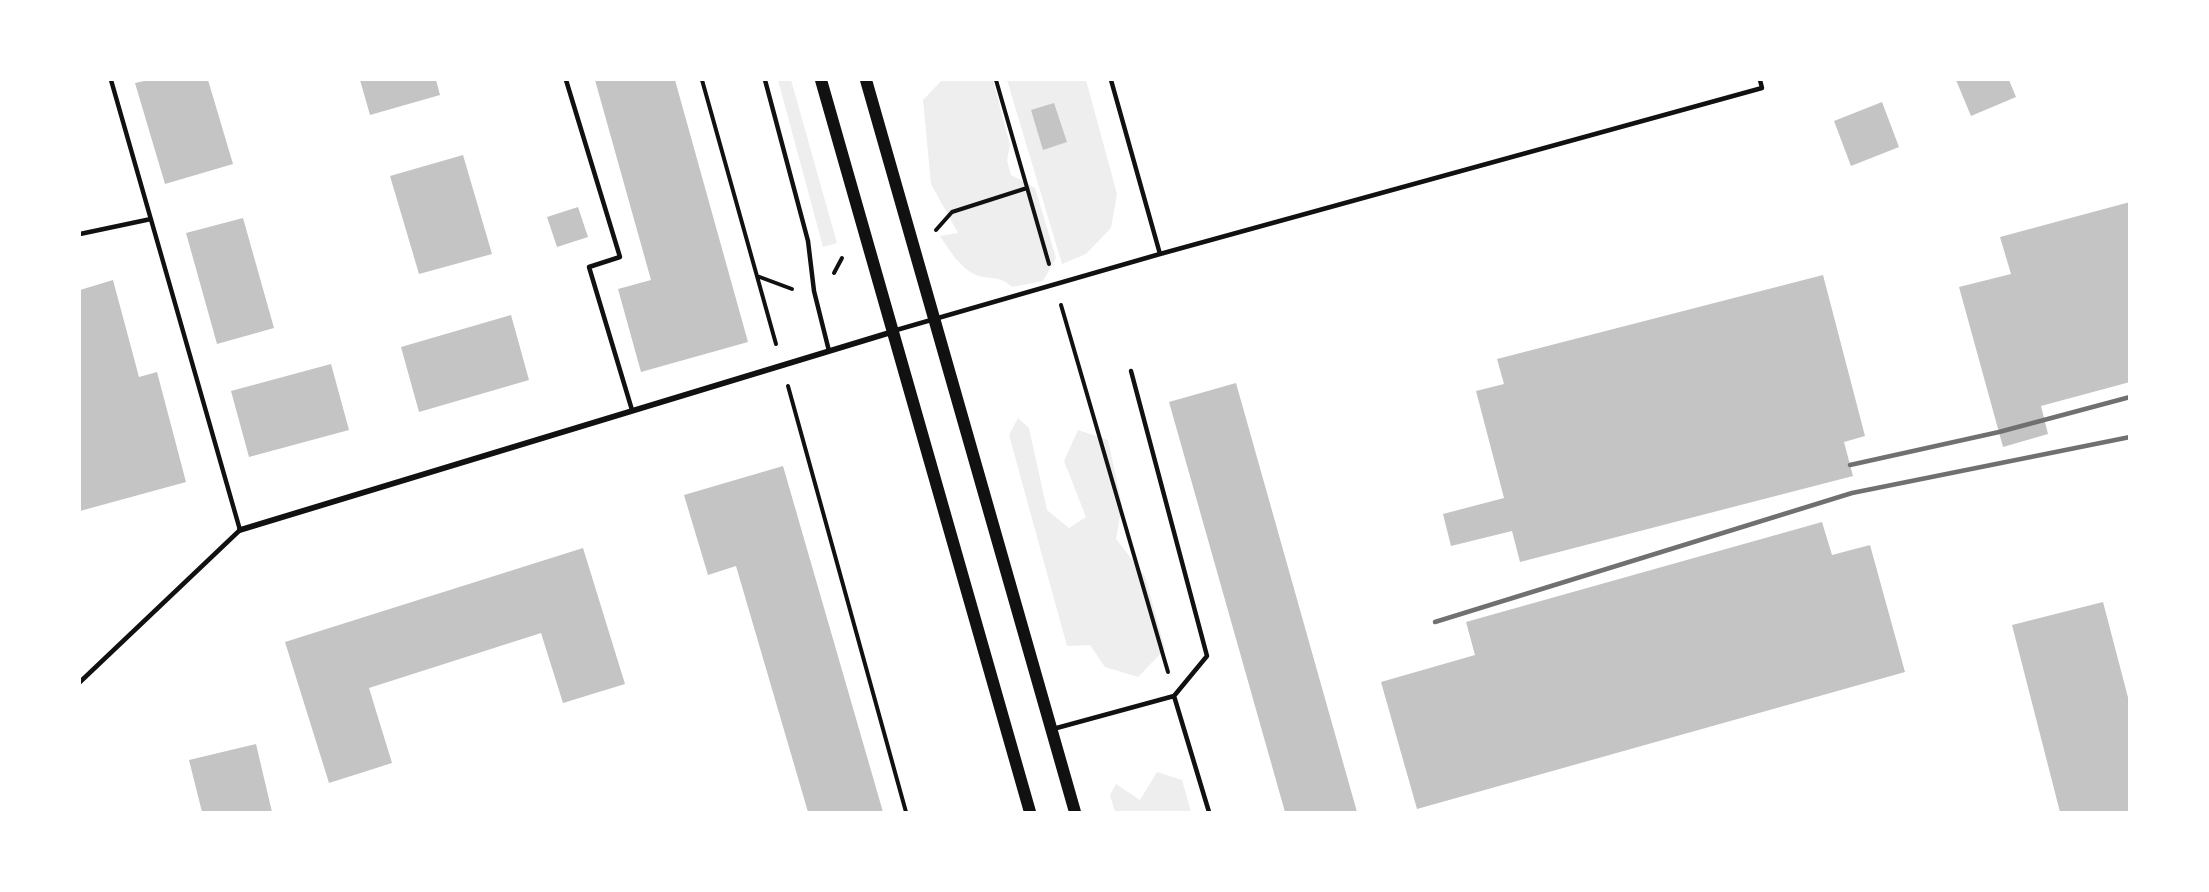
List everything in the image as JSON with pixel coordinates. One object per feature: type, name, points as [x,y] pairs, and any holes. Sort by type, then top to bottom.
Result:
[{"type":"main road","points":[[821,80],[1030,813]]},
{"type":"main road","points":[[866,80],[1075,813]]},
{"type":"street","points":[[240,530],[893,331]]},
{"type":"lane","points":[[80,682],[240,530],[111,80]]},
{"type":"lane","points":[[566,80],[620,257],[589,267],[632,410]]},
{"type":"lane","points":[[765,80],[808,241],[814,291],[829,351]]},
{"type":"lane","points":[[1111,80],[1160,254]]},
{"type":"lane","points":[[893,331],[1160,254],[1762,88],[1760,80]]},
{"type":"lane","points":[[80,234],[151,219]]},
{"type":"lane","points":[[1052,730],[1174,696],[1207,656],[1131,371]]},
{"type":"lane","points":[[1174,696],[1209,813]]},
{"type":"path","points":[[702,80],[906,813]]},
{"type":"path","points":[[996,80],[1050,268]]},
{"type":"path","points":[[936,230],[952,212],[1027,188]]},
{"type":"path","points":[[757,276],[801,292]]},
{"type":"path","points":[[1061,305],[1174,696]]},
{"type":"shaded area","points":[[778,80],[791,80],[837,243],[823,247]]},
{"type":"shaded area","points":[[942,80],[993,80],[1010,145],[1007,160],[1011,175],[1035,188],[1056,258],[1043,281],[1012,287],[999,279],[976,275],[960,263],[940,236],[958,233],[931,184],[923,100]]},
{"type":"shaded area","points":[[1007,80],[1086,80],[1117,194],[1111,228],[1086,254],[1062,264]]},
{"type":"shaded area","points":[[1018,418],[1029,428],[1047,510],[1069,528],[1086,517],[1064,461],[1078,430],[1108,440],[1122,505],[1116,539],[1145,576],[1165,649],[1138,677],[1105,667],[1090,645],[1067,646],[1009,435]]},
{"type":"shaded area","points":[[1157,772],[1182,780],[1191,812],[1115,812],[1110,795],[1116,784],[1140,800]]},
{"type":"building","points":[[149,80],[208,80],[233,164],[165,184],[135,83]]},
{"type":"building","points":[[360,80],[436,80],[440,95],[370,115]]},
{"type":"building","points":[[595,80],[675,80],[748,342],[641,372],[618,289],[651,280]]},
{"type":"building","points":[[1956,80],[2009,80],[2016,97],[1971,116]]},
{"type":"building","points":[[1882,102],[1899,147],[1851,166],[1834,121]]},
{"type":"building","points":[[1054,103],[1067,142],[1043,150],[1031,110]]},
{"type":"building","points":[[463,155],[492,254],[419,274],[390,176]]},
{"type":"building","points":[[2130,202],[2130,382],[2041,406],[2048,434],[2003,447],[1959,287],[2011,274],[2000,237]]},
{"type":"building","points":[[578,207],[588,237],[557,247],[547,217]]},
{"type":"building","points":[[243,218],[274,328],[217,344],[186,233]]},
{"type":"building","points":[[1823,275],[1865,436],[1844,442],[1853,476],[1520,562],[1512,531],[1451,546],[1443,514],[1504,498],[1476,391],[1504,384],[1497,359]]},
{"type":"building","points":[[113,280],[139,377],[157,372],[186,482],[80,511],[80,290]]},
{"type":"building","points":[[511,315],[529,380],[419,412],[401,347]]},
{"type":"building","points":[[331,364],[349,430],[249,457],[231,391]]},
{"type":"building","points":[[1236,383],[1357,812],[1285,812],[1169,402]]},
{"type":"building","points":[[783,466],[883,812],[808,812],[736,566],[708,575],[684,495]]},
{"type":"building","points":[[1822,522],[1832,555],[1870,545],[1905,672],[1417,809],[1381,682],[1475,655],[1466,622]]},
{"type":"building","points":[[583,548],[625,684],[563,703],[541,633],[369,688],[392,763],[329,783],[285,642]]},
{"type":"building","points":[[2103,602],[2130,705],[2130,812],[2060,812],[2012,625]]},
{"type":"building","points":[[256,744],[272,812],[202,812],[189,760]]},
{"type":"railway","points":[[1850,465],[1999,432],[2130,397]]},
{"type":"railway","points":[[1435,622],[1852,493],[2130,437]]}]
